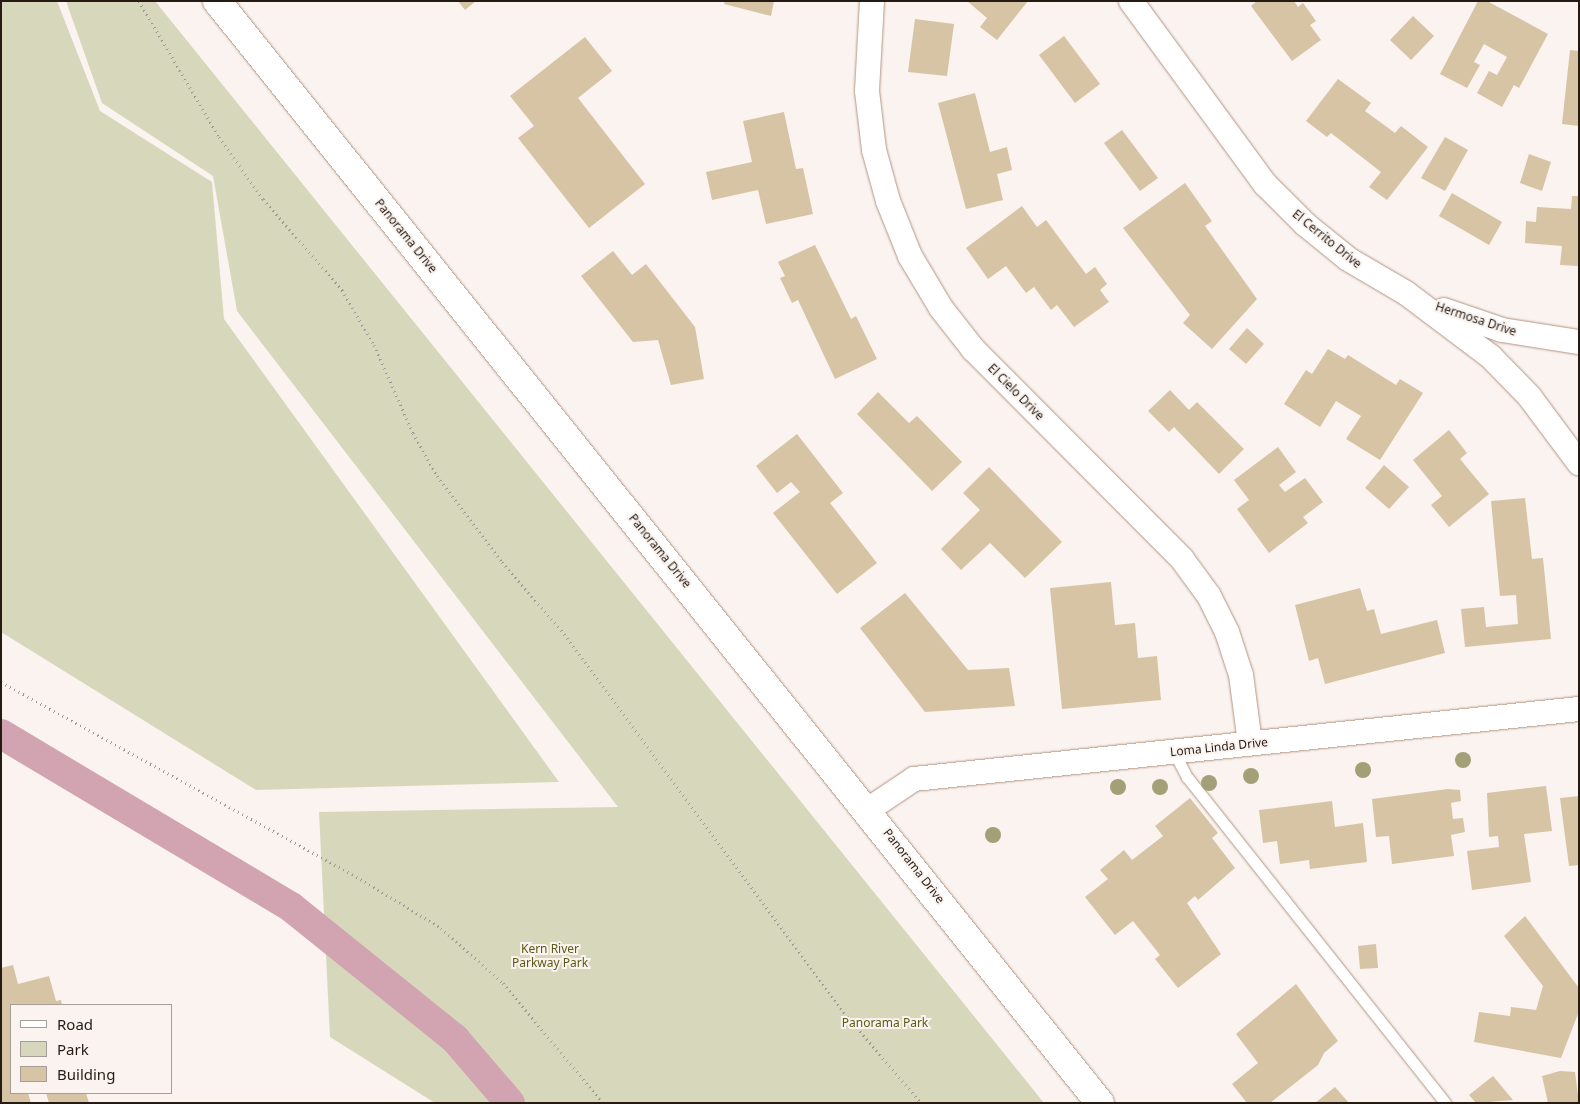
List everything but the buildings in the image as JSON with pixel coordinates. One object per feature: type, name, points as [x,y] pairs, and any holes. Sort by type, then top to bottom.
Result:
[{"type":"main road","name":"Panorama Drive","points":[[217,1],[869,809],[1100,1103]]},
{"type":"street","name":"El Cielo Drive","points":[[872,1],[867,91],[874,150],[888,201],[910,256],[941,308],[973,349],[1182,559],[1209,596],[1227,632],[1241,675],[1250,743]]},
{"type":"street","name":"El Cerrito Drive","points":[[1131,1],[1265,184],[1304,224],[1348,259],[1406,293],[1490,356],[1529,396],[1579,463]]},
{"type":"street","name":"Hermosa Drive","points":[[1406,293],[1502,330],[1579,342]]},
{"type":"street","name":"Loma Linda Drive","points":[[869,809],[914,779],[1579,708]]},
{"type":"lane","points":[[1174,752],[1187,777],[1445,1103]]},
{"type":"path","points":[[139,1],[219,137],[263,200],[342,290],[374,344],[437,476],[502,562],[561,630],[848,1016],[921,1103]]},
{"type":"path","points":[[1,682],[352,874],[441,928],[503,983],[604,1103]]},
{"type":"green space","points":[[1,1],[57,1],[100,111],[212,182],[224,319],[559,782],[256,790],[1,632]]},
{"type":"green space","name":"Panorama Park","points":[[66,1],[155,1],[1044,1103],[435,1103],[330,1037],[319,812],[618,807],[237,311],[213,176],[102,103]]},
{"type":"waterway","points":[[1,734],[291,907],[455,1039],[510,1103]]},
{"type":"park label","name":"Kern River Parkway Park","points":[[550,956]]}]
